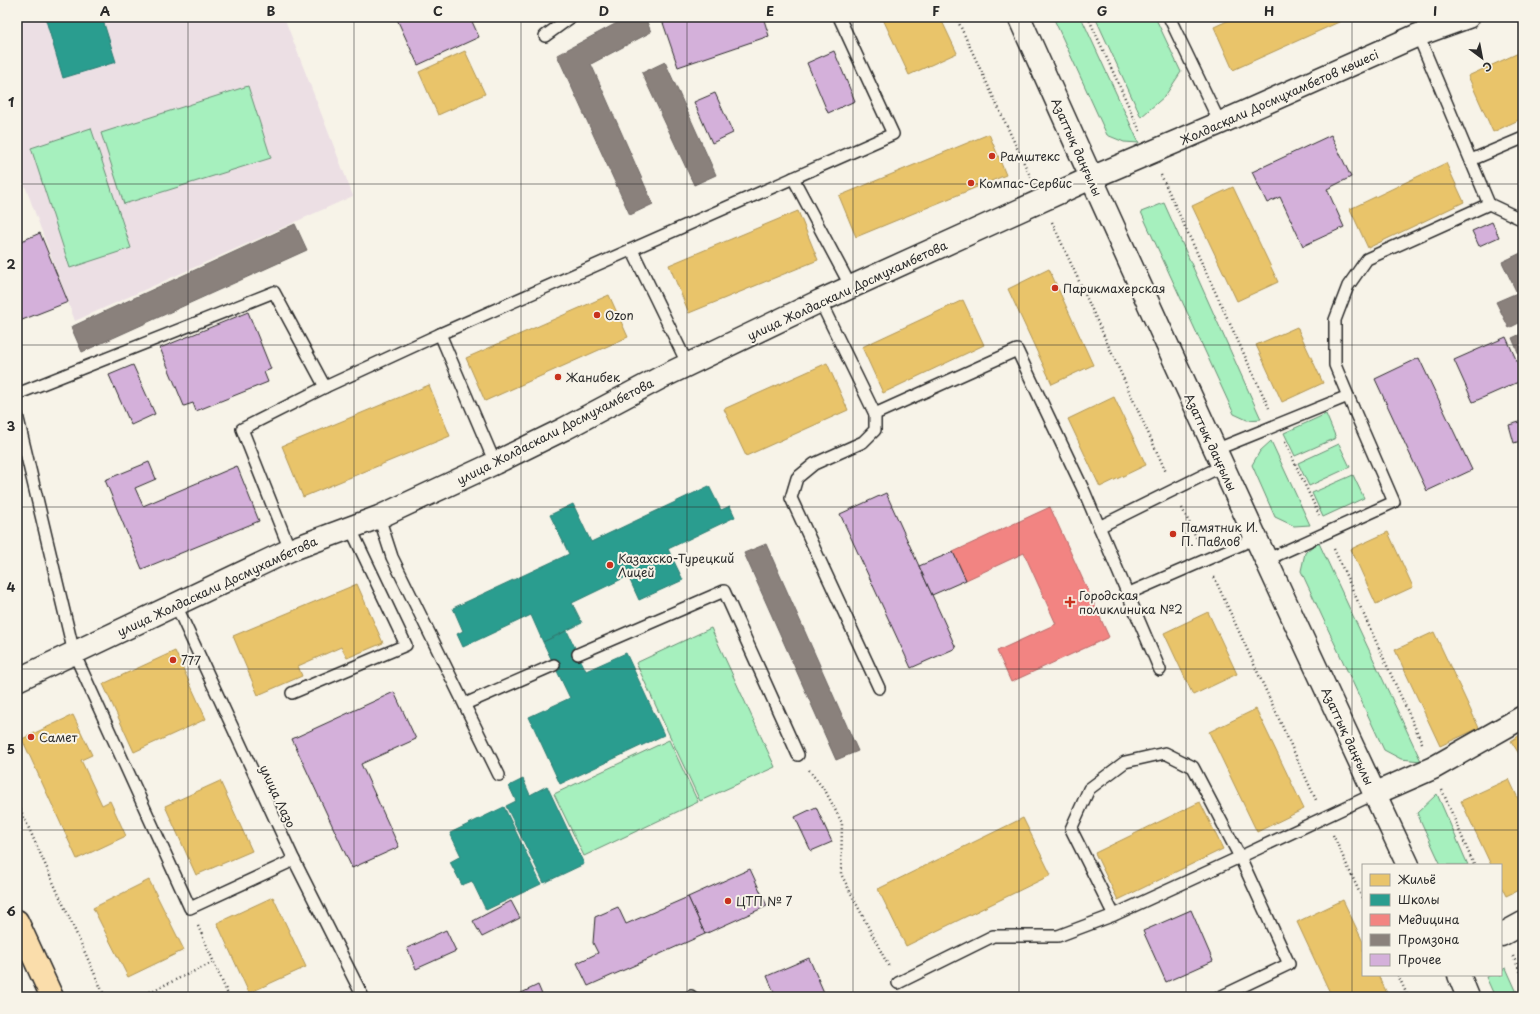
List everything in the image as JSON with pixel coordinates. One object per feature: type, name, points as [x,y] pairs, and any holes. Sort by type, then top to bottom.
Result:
[{"type":"main road","points":[[17,921],[52,997]]},
{"type":"street","name":"Азаттық даңғылы","points":[[1019,17],[1219,458],[1408,864]]},
{"type":"street","name":"Жолдасқали Досмұхамбетов көшесі","points":[[1091,178],[1220,124],[1418,36],[1468,17]]},
{"type":"street","name":"улица Жолдаскали Досмухамбетова","points":[[17,680],[290,550],[380,517],[495,463],[564,429],[660,378],[820,301],[1091,178]]},
{"type":"street","points":[[1374,794],[1434,768],[1523,717]]},
{"type":"street","points":[[1502,934],[1523,923]]},
{"type":"street","points":[[1459,976],[1468,997]]},
{"type":"lane","points":[[545,36],[571,17]]},
{"type":"lane","points":[[290,550],[242,429],[325,387],[440,334],[893,134],[839,17]]},
{"type":"lane","points":[[1169,17],[1220,124]]},
{"type":"lane","points":[[1418,36],[1489,204],[1523,220]]},
{"type":"lane","points":[[1471,160],[1523,138]]},
{"type":"lane","points":[[793,178],[851,287]]},
{"type":"lane","points":[[1266,560],[1394,502],[1335,365],[1335,320],[1348,286],[1367,259],[1489,204]]},
{"type":"lane","points":[[632,250],[688,365]]},
{"type":"lane","points":[[17,394],[274,292],[325,387]]},
{"type":"lane","points":[[820,301],[875,414],[875,430],[863,442],[814,464],[797,478],[791,498],[878,688]]},
{"type":"lane","points":[[440,334],[495,463]]},
{"type":"lane","points":[[875,414],[1016,350],[1084,491],[1160,670]]},
{"type":"lane","points":[[1099,527],[1174,490],[1219,458],[1348,396]]},
{"type":"lane","points":[[17,415],[74,653],[190,908],[294,860]]},
{"type":"lane","points":[[380,517],[392,557],[499,775]]},
{"type":"lane","points":[[292,693],[406,645],[350,527]]},
{"type":"lane","points":[[1127,594],[1256,538]]},
{"type":"lane","points":[[578,654],[724,591],[798,755]]},
{"type":"lane","name":"улица Лазо","points":[[175,604],[294,860],[363,997]]},
{"type":"lane","points":[[465,704],[554,664]]},
{"type":"lane","points":[[1114,915],[1071,829],[1089,789],[1125,762],[1164,752],[1193,767],[1240,857],[1289,964],[1220,997]]},
{"type":"lane","points":[[898,984],[993,936],[1058,936],[1114,915],[1374,794]]},
{"type":"path","points":[[956,17],[1042,200],[1362,898]]},
{"type":"path","points":[[798,755],[826,792],[842,823],[841,874],[898,984]]},
{"type":"path","points":[[17,802],[105,997]]},
{"type":"path","points":[[190,908],[229,997]]},
{"type":"path","points":[[139,997],[214,962]]},
{"type":"path","points":[[1398,976],[1408,997]]},
{"type":"shaded area","points":[[17,17],[284,17],[353,196],[75,321],[17,164]]},
{"type":"green space","points":[[1053,17],[1081,17],[1139,143],[1124,142],[1107,135]]},
{"type":"green space","points":[[1095,17],[1155,17],[1181,72],[1165,96],[1141,117]]},
{"type":"green space","points":[[248,86],[271,158],[124,204],[101,133]]},
{"type":"green space","points":[[91,128],[131,248],[70,268],[31,148]]},
{"type":"green space","points":[[1164,203],[1261,419],[1247,420],[1234,414],[1141,212]]},
{"type":"green space","points":[[1326,414],[1336,438],[1295,456],[1284,433]]},
{"type":"green space","points":[[1271,441],[1310,525],[1294,526],[1275,517],[1252,465],[1260,451]]},
{"type":"green space","points":[[1339,444],[1350,467],[1309,486],[1298,463]]},
{"type":"green space","points":[[1353,475],[1364,498],[1323,517],[1312,493]]},
{"type":"green space","points":[[1318,541],[1421,761],[1401,759],[1384,750],[1301,571],[1305,553]]},
{"type":"green space","points":[[711,628],[775,767],[700,801],[636,663]]},
{"type":"green space","points":[[669,740],[698,802],[584,856],[554,794]]},
{"type":"green space","points":[[1437,794],[1468,864],[1441,864],[1417,813]]},
{"type":"green space","points":[[1506,968],[1519,997],[1495,997],[1486,977],[1502,976],[1502,970]]},
{"type":"building: Жильё","points":[[882,17],[940,17],[957,53],[909,75]]},
{"type":"building: Жильё","points":[[1236,17],[1350,17],[1233,70],[1214,27]]},
{"type":"building: Жильё","points":[[465,51],[485,94],[438,115],[419,72]]},
{"type":"building: Жильё","points":[[1523,51],[1523,118],[1493,132],[1468,76]]},
{"type":"building: Жильё","points":[[989,134],[1006,175],[856,237],[839,196]]},
{"type":"building: Жильё","points":[[1446,163],[1464,202],[1368,248],[1350,209]]},
{"type":"building: Жильё","points":[[1233,187],[1278,282],[1237,301],[1192,206]]},
{"type":"building: Жильё","points":[[798,211],[818,260],[689,313],[669,265]]},
{"type":"building: Жильё","points":[[1049,269],[1093,365],[1052,384],[1008,289]]},
{"type":"building: Жильё","points":[[609,295],[628,337],[485,401],[466,358]]},
{"type":"building: Жильё","points":[[963,300],[984,345],[883,393],[862,347]]},
{"type":"building: Жильё","points":[[1297,327],[1323,383],[1282,402],[1256,345]]},
{"type":"building: Жильё","points":[[827,363],[848,410],[746,456],[724,409]]},
{"type":"building: Жильё","points":[[429,385],[450,436],[303,497],[282,446]]},
{"type":"building: Жильё","points":[[1114,397],[1146,465],[1100,487],[1068,419]]},
{"type":"building: Жильё","points":[[1388,532],[1413,587],[1376,604],[1351,549]]},
{"type":"building: Жильё","points":[[357,584],[383,643],[347,658],[341,647],[298,666],[302,676],[258,695],[233,636]]},
{"type":"building: Жильё","points":[[1208,612],[1237,674],[1193,695],[1164,633]]},
{"type":"building: Жильё","points":[[1434,632],[1479,728],[1440,746],[1395,650]]},
{"type":"building: Жильё","points":[[175,651],[206,719],[134,752],[103,684]]},
{"type":"building: Жильё","points":[[1256,709],[1304,809],[1257,832],[1209,732]]},
{"type":"building: Жильё","points":[[73,715],[92,755],[81,760],[102,805],[110,801],[126,836],[77,859],[22,739]]},
{"type":"building: Жильё","points":[[1523,733],[1523,760],[1511,741]]},
{"type":"building: Жильё","points":[[1509,779],[1523,809],[1523,888],[1506,896],[1502,888],[1502,864],[1491,864],[1461,801]]},
{"type":"building: Жильё","points":[[220,781],[252,851],[196,875],[165,806]]},
{"type":"building: Жильё","points":[[1200,802],[1223,849],[1118,900],[1095,853]]},
{"type":"building: Жильё","points":[[1023,818],[1051,875],[906,946],[878,889]]},
{"type":"building: Жильё","points":[[149,880],[184,950],[128,977],[93,908]]},
{"type":"building: Жильё","points":[[273,897],[306,967],[249,993],[217,923]]},
{"type":"building: Жильё","points":[[1343,900],[1362,940],[1362,976],[1378,976],[1389,997],[1332,997],[1297,922]]},
{"type":"building: Школы","points":[[45,17],[102,17],[116,62],[63,78]]},
{"type":"building: Школы","name":"Казахско-Турецкий Лицей","points":[[709,486],[721,510],[730,506],[735,517],[668,549],[683,580],[639,600],[628,576],[572,603],[582,623],[543,642],[531,615],[463,647],[457,634],[463,631],[453,608],[569,554],[550,515],[573,504],[591,542]]},
{"type":"building: Школы","points":[[567,631],[586,671],[626,653],[664,735],[560,784],[529,717],[570,698],[543,642]]},
{"type":"building: Школы","points":[[523,779],[530,795],[547,786],[584,864],[544,883],[506,806],[516,801],[509,786]]},
{"type":"building: Школы","points":[[504,807],[541,884],[486,910],[472,881],[462,885],[450,862],[461,856],[450,833]]},
{"type":"building: Медицина","name":"Городская поликлиника №2","points":[[1050,507],[1109,637],[1011,682],[997,651],[1056,624],[1024,553],[966,580],[953,552]]},
{"type":"building: Промзона","points":[[628,17],[645,17],[651,32],[591,64],[653,204],[630,215],[557,55]]},
{"type":"building: Промзона","points":[[665,62],[716,175],[694,185],[642,73]]},
{"type":"building: Промзона","points":[[295,224],[307,250],[82,352],[71,327]]},
{"type":"building: Промзона","points":[[1523,252],[1523,321],[1509,328],[1496,302],[1517,293],[1502,262]]},
{"type":"building: Промзона","points":[[1523,333],[1523,364],[1512,338]]},
{"type":"building: Промзона","points":[[766,544],[858,751],[836,760],[744,553]]},
{"type":"building: Прочее","points":[[396,17],[470,17],[479,37],[418,65]]},
{"type":"building: Прочее","points":[[661,17],[763,17],[769,36],[678,67]]},
{"type":"building: Прочее","points":[[834,51],[855,101],[828,113],[807,63]]},
{"type":"building: Прочее","points":[[715,93],[733,133],[712,143],[694,102]]},
{"type":"building: Прочее","points":[[1331,135],[1351,177],[1327,189],[1344,227],[1303,246],[1280,197],[1267,203],[1252,172]]},
{"type":"building: Прочее","points":[[1492,222],[1499,237],[1479,246],[1472,231]]},
{"type":"building: Прочее","points":[[40,233],[68,302],[17,322],[17,243]]},
{"type":"building: Прочее","points":[[248,312],[271,369],[264,372],[268,382],[196,411],[193,403],[184,406],[160,348]]},
{"type":"building: Прочее","points":[[1506,337],[1523,375],[1523,380],[1473,402],[1454,360]]},
{"type":"building: Прочее","points":[[1419,358],[1472,470],[1427,491],[1375,379]]},
{"type":"building: Прочее","points":[[133,365],[155,414],[131,425],[109,375]]},
{"type":"building: Прочее","points":[[1523,421],[1523,440],[1514,443],[1509,425]]},
{"type":"building: Прочее","points":[[149,462],[156,479],[135,488],[143,506],[237,466],[259,521],[142,569],[105,480]]},
{"type":"building: Прочее","points":[[886,493],[956,648],[911,668],[840,514]]},
{"type":"building: Прочее","points":[[953,552],[966,580],[932,595],[919,566]]},
{"type":"building: Прочее","points":[[394,692],[416,739],[361,764],[399,847],[352,868],[292,739]]},
{"type":"building: Прочее","points":[[816,807],[832,842],[811,851],[795,817]]},
{"type":"building: Прочее","name":"ЦТП № 7","points":[[750,869],[767,906],[705,934],[688,897]]},
{"type":"building: Прочее","points":[[688,897],[705,934],[588,986],[577,963],[598,953],[593,943],[595,917],[618,907],[626,924]]},
{"type":"building: Прочее","points":[[511,901],[520,918],[482,937],[473,921]]},
{"type":"building: Прочее","points":[[1191,910],[1213,961],[1166,982],[1143,931]]},
{"type":"building: Прочее","points":[[446,930],[456,951],[416,969],[407,948]]},
{"type":"building: Прочее","points":[[809,958],[826,997],[776,997],[767,976]]},
{"type":"building: Прочее","points":[[538,985],[543,997],[513,997]]},
{"type":"place","name":"Рамштекс","points":[[992,156]]},
{"type":"place","name":"Компас-Сервис","points":[[971,183]]},
{"type":"place","name":"Парикмахерская","points":[[1055,288]]},
{"type":"place","name":"Ozon","points":[[597,315]]},
{"type":"place","name":"Жанибек","points":[[558,377]]},
{"type":"place","name":"Памятник И. П. Павлов","points":[[1173,534]]},
{"type":"place","name":"Казахско-Турецкий Лицей","points":[[610,565]]},
{"type":"place","name":"Городская поликлиника №2","points":[[1070,602]]},
{"type":"place","name":"777","points":[[173,660]]},
{"type":"place","name":"Самет","points":[[31,737]]},
{"type":"place","name":"ЦТП № 7","points":[[728,901]]}]
